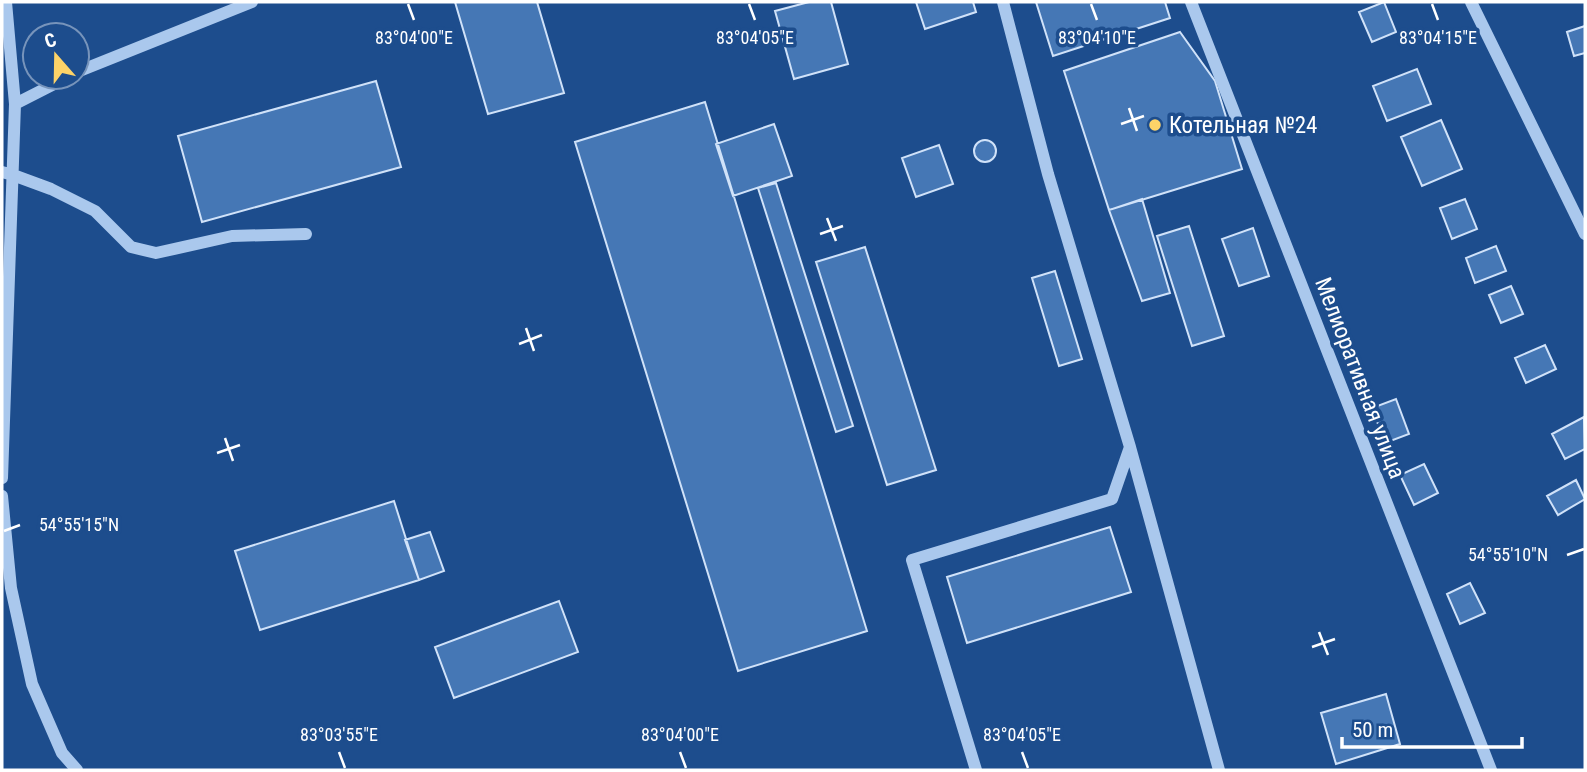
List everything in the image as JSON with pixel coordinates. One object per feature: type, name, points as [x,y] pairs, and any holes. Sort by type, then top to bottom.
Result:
[{"type":"street","points":[[2,478],[7,173],[15,104],[6,2]]},
{"type":"street","points":[[91,66],[252,2]]},
{"type":"street","points":[[1003,2],[1048,174],[1130,447],[1219,770]]},
{"type":"street","name":"Мелиоративная улица","points":[[1191,2],[1491,770]]},
{"type":"street","points":[[1471,2],[1585,234]]},
{"type":"street","points":[[15,104],[41,91]]},
{"type":"street","points":[[7,173],[51,189],[95,211],[131,247],[156,253],[232,236],[306,234]]},
{"type":"street","points":[[976,770],[912,560],[1112,499],[1130,447]]},
{"type":"street","points":[[2,496],[11,588],[32,684],[62,753],[77,770]]},
{"type":"building","points":[[455,2],[537,2],[564,93],[488,114]]},
{"type":"building","points":[[809,2],[831,2],[848,64],[794,79],[775,11]]},
{"type":"building","points":[[916,2],[973,2],[976,12],[925,29]]},
{"type":"building","points":[[1036,2],[1165,2],[1170,18],[1053,56]]},
{"type":"building","points":[[1384,2],[1396,32],[1372,42],[1359,12]]},
{"type":"building","points":[[1585,26],[1585,53],[1574,56],[1567,32]]},
{"type":"building","name":"Котельная №24","points":[[1180,32],[1215,81],[1242,169],[1109,210],[1064,71]]},
{"type":"building","points":[[1417,69],[1431,104],[1387,121],[1373,86]]},
{"type":"building","points":[[376,81],[401,167],[202,222],[178,136]]},
{"type":"building","points":[[705,102],[867,631],[738,671],[575,142]]},
{"type":"building","points":[[1441,120],[1462,169],[1422,186],[1401,137]]},
{"type":"building","points":[[774,124],[792,176],[733,196],[716,144]]},
{"type":"building","points":[[981,140],[989,140],[996,147],[996,155],[989,162],[981,162],[974,155],[974,147]]},
{"type":"building","points":[[939,145],[953,184],[916,197],[902,158]]},
{"type":"building","points":[[776,183],[853,426],[836,432],[758,188]]},
{"type":"building","points":[[1142,199],[1170,293],[1142,301],[1109,210]]},
{"type":"building","points":[[1465,199],[1477,229],[1452,239],[1440,208]]},
{"type":"building","points":[[1189,226],[1224,336],[1192,346],[1157,236]]},
{"type":"building","points":[[1253,228],[1269,276],[1239,286],[1222,239]]},
{"type":"building","points":[[1496,246],[1506,271],[1475,283],[1466,258]]},
{"type":"building","points":[[865,247],[936,470],[887,485],[816,262]]},
{"type":"building","points":[[1055,271],[1082,359],[1059,366],[1032,278]]},
{"type":"building","points":[[1511,286],[1523,314],[1501,323],[1489,295]]},
{"type":"building","points":[[1545,345],[1556,369],[1526,383],[1515,358]]},
{"type":"building","points":[[1396,399],[1409,434],[1385,443],[1372,408]]},
{"type":"building","points":[[1584,417],[1585,449],[1565,459],[1552,434]]},
{"type":"building","points":[[1424,464],[1438,493],[1414,505],[1400,475]]},
{"type":"building","points":[[1576,480],[1585,499],[1558,515],[1547,496]]},
{"type":"building","points":[[394,501],[419,580],[260,630],[235,551]]},
{"type":"building","points":[[1110,527],[1131,592],[967,643],[947,577]]},
{"type":"building","points":[[430,532],[444,571],[419,580],[405,540]]},
{"type":"building","points":[[1470,583],[1485,613],[1460,624],[1447,594]]},
{"type":"building","points":[[559,601],[578,652],[454,698],[435,647]]},
{"type":"building","points":[[1386,694],[1400,744],[1336,764],[1321,713]]},
{"type":"place","name":"Котельная №24","points":[[1155,125]]}]
